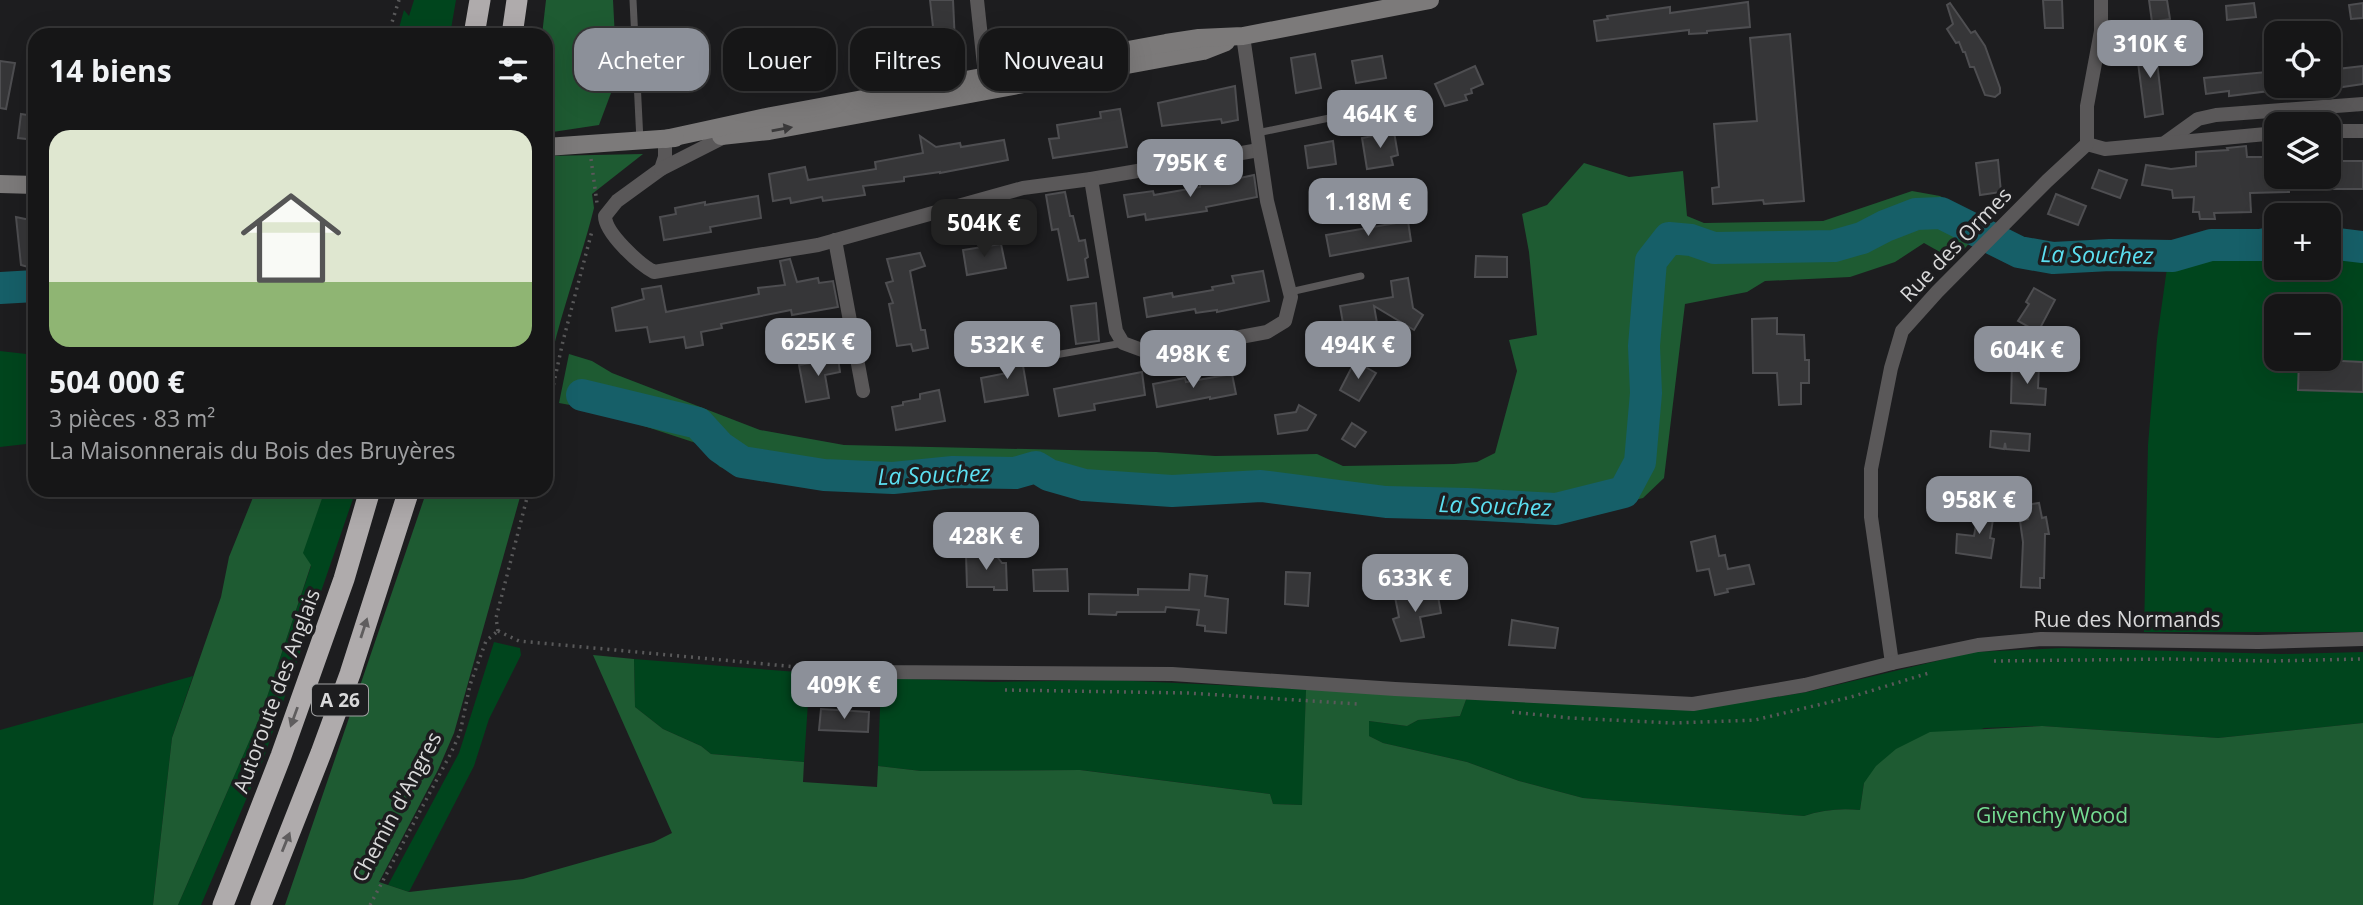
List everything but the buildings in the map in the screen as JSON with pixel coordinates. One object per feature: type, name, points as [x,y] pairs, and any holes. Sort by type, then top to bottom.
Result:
[{"type":"highway","points":[[475,28],[480,0]]},
{"type":"highway","points":[[513,28],[517,0]]},
{"type":"highway","name":"Autoroute des Anglais","points":[[223,905],[281,756],[335,604],[368,497]]},
{"type":"highway","name":"A 26","points":[[261,905],[340,700],[406,497]]},
{"type":"main road","points":[[1128,63],[1203,51],[1243,36],[1430,0]]},
{"type":"main road","points":[[665,139],[771,116],[979,86]]},
{"type":"main road","points":[[553,148],[769,131],[979,86]]},
{"type":"main road","points":[[0,184],[28,185]]},
{"type":"street","points":[[977,0],[980,28]]},
{"type":"street","points":[[2101,0],[2101,31],[2087,106],[2087,144],[2105,149],[2264,134]]},
{"type":"street","points":[[1091,179],[1116,331],[1123,343],[1142,350],[1203,344],[1267,332],[1285,321],[1291,297],[1267,201],[1243,36]]},
{"type":"street","points":[[2166,142],[2198,118],[2363,104]]},
{"type":"street","points":[[2341,131],[2363,131]]},
{"type":"street","points":[[728,135],[661,169],[609,209],[600,227],[654,272],[835,240],[1023,188],[1259,150]]},
{"type":"street","points":[[661,169],[665,157],[665,139]]},
{"type":"street","name":"Rue des Ormes","points":[[1892,663],[1871,517],[1871,469],[1891,368],[1902,331],[1937,292],[2087,144]]},
{"type":"street","points":[[835,240],[863,391]]},
{"type":"street","name":"Rue des Normands","points":[[811,669],[1172,674],[1395,689],[1693,704],[1805,685],[1978,645],[2085,638],[2258,642],[2363,639]]},
{"type":"lane","points":[[633,0],[640,141]]},
{"type":"lane","points":[[1256,133],[1339,116]]},
{"type":"lane","points":[[1290,292],[1361,276]]},
{"type":"lane","points":[[1055,355],[1123,343]]},
{"type":"path","points":[[390,28],[399,0]]},
{"type":"path","points":[[590,145],[597,207]]},
{"type":"path","points":[[553,387],[591,237],[600,227]]},
{"type":"path","name":"Chemin d'Angres","points":[[370,905],[460,733],[470,685],[486,642],[498,631],[496,618],[527,497]]},
{"type":"path","points":[[498,631],[519,641],[811,669]]},
{"type":"green space","points":[[414,0],[456,0],[451,28],[399,28],[404,10],[409,16]]},
{"type":"green space","points":[[546,0],[613,0],[614,28],[574,28],[574,91],[612,91],[599,125],[553,132],[553,28],[543,28]]},
{"type":"green space","points":[[643,154],[592,194],[594,208],[553,352],[553,156]]},
{"type":"green space","points":[[1584,163],[1629,177],[1683,171],[1687,216],[1704,223],[1823,221],[1912,191],[1940,196],[1988,223],[1954,260],[1924,243],[1895,262],[1850,277],[1765,281],[1747,292],[1685,304],[1664,478],[1643,498],[1547,522],[1402,517],[1329,508],[1301,497],[1285,495],[1235,502],[1204,496],[1148,497],[1036,479],[868,489],[817,488],[720,467],[699,444],[592,409],[559,403],[569,354],[760,430],[844,445],[1156,452],[1215,456],[1317,454],[1343,466],[1477,462],[1495,453],[1517,371],[1509,340],[1537,335],[1529,252],[1522,214],[1547,205]]},
{"type":"green space","points":[[2264,247],[2264,280],[2341,280],[2341,251],[2363,254],[2363,632],[2144,632],[2148,445],[2157,339],[2167,268],[2174,259],[2211,250]]},
{"type":"green space","points":[[0,351],[28,354],[28,444],[0,447]]},
{"type":"green space","points":[[253,497],[323,497],[303,553],[311,565],[262,712],[178,905],[153,905],[172,738],[221,597],[229,557]]},
{"type":"green space","points":[[322,497],[354,497],[263,760],[201,905],[178,905],[262,712],[311,566],[302,553]]},
{"type":"green space","name":"Givenchy Wood","points":[[425,497],[520,497],[454,733],[438,770],[379,882],[409,892],[523,879],[654,842],[672,833],[593,655],[634,659],[635,707],[663,729],[701,746],[711,754],[804,762],[803,782],[877,787],[878,766],[921,771],[1080,770],[1270,794],[1273,804],[1302,805],[1306,689],[1467,697],[1460,716],[1418,720],[1407,726],[1369,721],[1369,736],[1383,743],[1467,762],[1519,781],[1583,798],[1804,816],[1831,810],[1860,810],[1864,783],[1876,766],[1896,749],[1930,732],[2042,726],[2218,738],[2363,723],[2363,905],[285,905]]},
{"type":"green space","points":[[494,642],[520,648],[521,655],[489,719],[474,766],[409,892],[388,885],[459,753]]},
{"type":"green space","points":[[2063,648],[2282,654],[2363,652],[2363,723],[2218,738],[2042,726],[1984,728],[1864,783],[1860,810],[1831,810],[1804,816],[1583,798],[1519,781],[1467,762],[1383,743],[1369,736],[1369,721],[1407,726],[1418,720],[1460,716],[1467,697],[1751,701],[1807,692],[1974,652]]},
{"type":"green space","points":[[634,659],[810,673],[804,762],[711,754],[701,746],[663,729],[635,707]]},
{"type":"green space","points":[[193,676],[172,738],[153,905],[0,905],[0,730]]},
{"type":"green space","points":[[881,678],[993,682],[1112,680],[1306,689],[1303,805],[1273,804],[1270,794],[1081,770],[921,771],[878,766]]},
{"type":"waterway","name":"La Souchez","points":[[582,395],[698,423],[720,447],[742,462],[824,475],[893,478],[953,472],[1015,473],[1036,467],[1049,475],[1084,485],[1172,491],[1261,486],[1386,502],[1556,509],[1624,492],[1640,462],[1646,393],[1644,346],[1651,261],[1669,238],[1691,240],[1714,248],[1834,246],[1862,238],[1916,214],[1941,213],[2019,252],[2053,258],[2173,256],[2211,245],[2264,244]]},
{"type":"waterway","name":"La Souchez","points":[[2341,244],[2363,247]]},
{"type":"waterway","name":"La Souchez","points":[[0,288],[28,286]]}]
